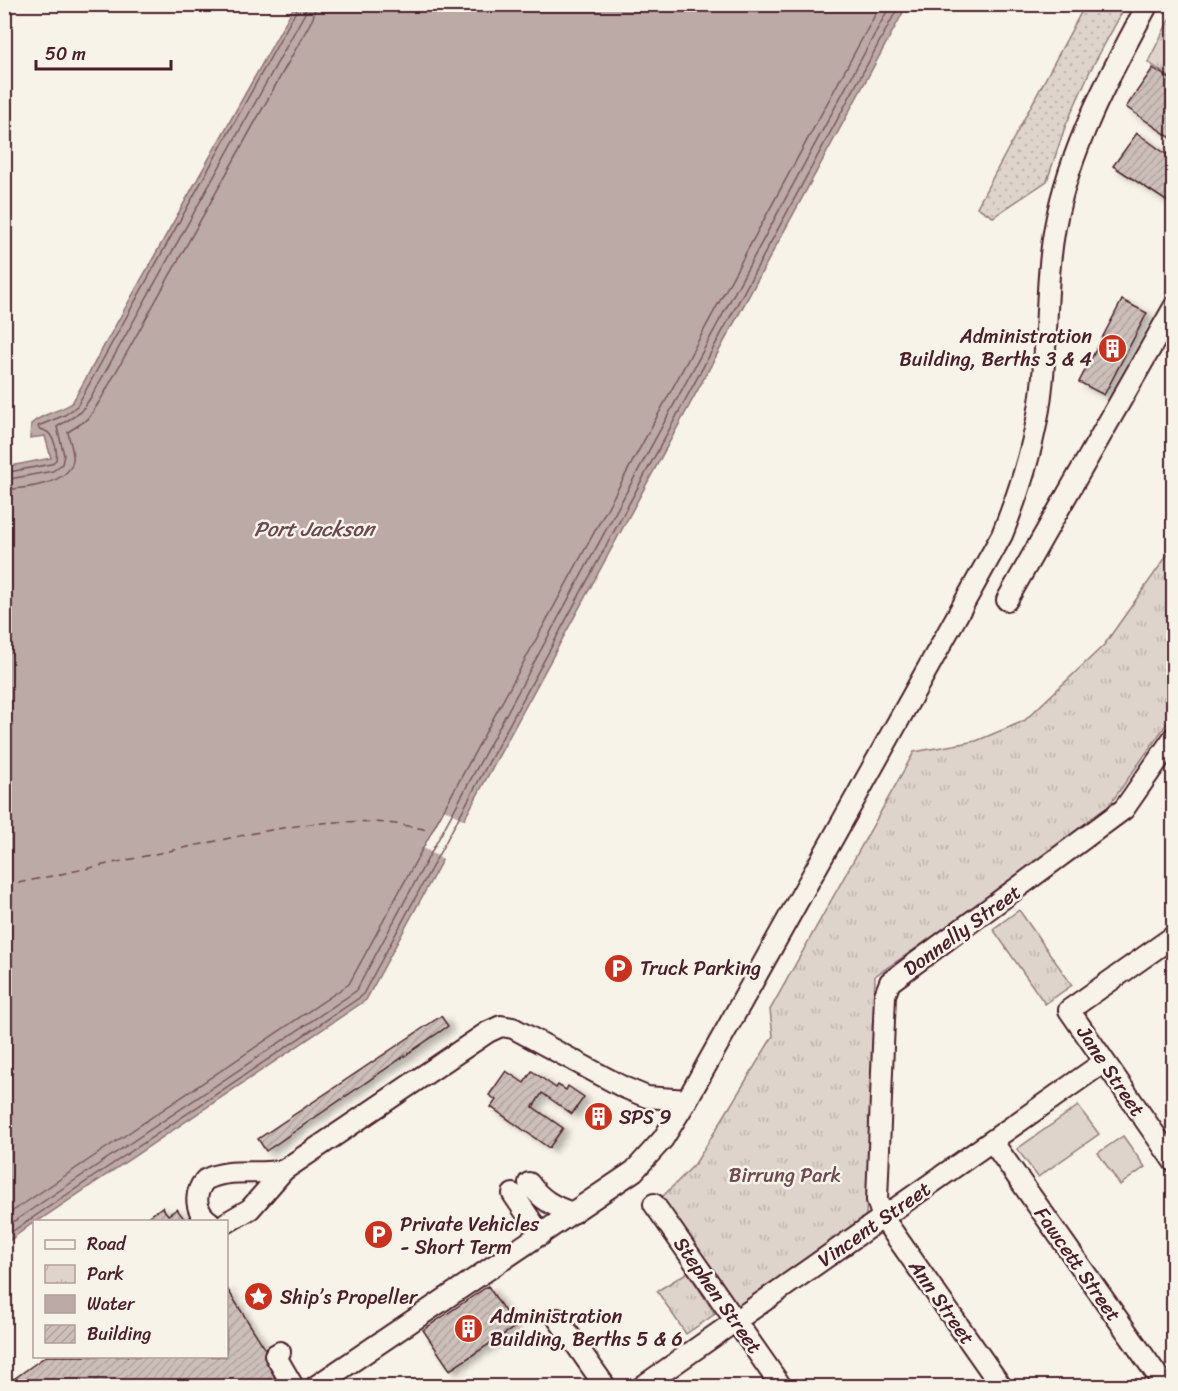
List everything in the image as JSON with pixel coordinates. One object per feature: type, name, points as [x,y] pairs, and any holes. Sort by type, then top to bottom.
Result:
[{"type":"street","points":[[316,1386],[634,1171],[663,1139],[687,1100],[1002,535],[1024,480],[1039,407],[1047,301],[1059,208],[1080,144],[1114,69],[1148,4]]},
{"type":"street","points":[[1007,600],[1172,313]]},
{"type":"street","name":"Donnelly Street","points":[[882,1218],[877,1200],[885,995],[890,982],[1124,809],[1173,737]]},
{"type":"street","name":"Jane Street","points":[[1173,936],[1069,1010],[1173,1162]]},
{"type":"street","points":[[228,1222],[250,1209],[284,1170],[488,1032],[501,1026],[513,1028],[623,1087],[647,1097],[687,1100]]},
{"type":"street","name":"Vincent Street","points":[[643,1386],[1104,1062]]},
{"type":"street","name":"Fawcett Street","points":[[992,1141],[1165,1386]]},
{"type":"street","points":[[209,1220],[198,1209],[196,1198],[205,1180],[229,1172],[267,1174],[284,1170]]},
{"type":"street","points":[[541,1235],[521,1188],[537,1195],[556,1208],[573,1213]]},
{"type":"street","name":"Stephen Street","points":[[654,1204],[782,1386]]},
{"type":"street","name":"Ann Street","points":[[882,1218],[1001,1386]]},
{"type":"street","points":[[558,1319],[605,1386]]},
{"type":"street","points":[[279,1352],[275,1355],[293,1386]]},
{"type":"green space","points":[[1085,5],[1126,5],[1090,71],[1065,127],[1047,181],[993,217],[977,207]]},
{"type":"green space","points":[[1173,12],[1174,80],[1148,62]]},
{"type":"green space","name":"Birrung Park","points":[[1173,547],[1173,715],[1108,807],[1094,820],[974,909],[875,976],[866,1216],[739,1309],[660,1199],[695,1164],[773,1036],[770,1010],[914,752],[976,741],[1024,721],[1104,645]]},
{"type":"green space","points":[[1019,910],[1072,985],[1045,1004],[993,929]]},
{"type":"green space","points":[[1078,1106],[1099,1134],[1038,1177],[1017,1149]]},
{"type":"green space","points":[[1123,1136],[1145,1167],[1120,1185],[1098,1153]]},
{"type":"green space","points":[[688,1272],[715,1314],[686,1334],[657,1291]]},
{"type":"water","name":"Port Jackson","points":[[295,5],[907,5],[366,1000],[39,1220],[33,1220],[33,1223],[5,1244],[5,467],[51,458],[45,436],[30,438],[31,424],[72,403]]},
{"type":"pier","points":[[444,809],[466,821],[444,860],[422,847]]},
{"type":"building","points":[[1153,68],[1174,82],[1174,140],[1126,107]]},
{"type":"building","points":[[1137,133],[1174,160],[1174,206],[1113,166]]},
{"type":"building","name":"Administration Building, Berths 3 & 4","points":[[1122,300],[1147,313],[1104,395],[1079,382]]},
{"type":"building","points":[[441,1016],[448,1026],[266,1151],[258,1139]]},
{"type":"building","points":[[506,1071],[524,1083],[532,1071],[556,1088],[558,1085],[566,1090],[568,1086],[584,1097],[572,1114],[542,1093],[533,1107],[563,1128],[549,1148],[491,1107],[496,1100],[489,1095]]},
{"type":"building","name":"SPS 9","points":[[602,1111],[606,1116],[594,1124],[590,1119]]},
{"type":"building","points":[[162,1207],[168,1215],[177,1209],[185,1220],[145,1220]]},
{"type":"building","name":"Administration Building, Berths 5 & 6","points":[[488,1286],[515,1327],[450,1370],[423,1330]]},
{"type":"building","points":[[228,1290],[280,1372],[271,1380],[276,1386],[4,1386],[43,1358],[228,1358]]},
{"type":"ferry route","points":[[4,886],[249,834],[309,824],[370,822],[431,831]]},
{"type":"place","name":"Administration Building, Berths 3 & 4","points":[[1113,348]]},
{"type":"place","name":"Truck Parking","points":[[619,968]]},
{"type":"place","name":"SPS 9","points":[[598,1117]]},
{"type":"place","name":"Private Vehicles - Short Term","points":[[379,1235]]},
{"type":"place","name":"Ship’s Propeller","points":[[259,1297]]},
{"type":"place","name":"Administration Building, Berths 5 & 6","points":[[469,1328]]}]
